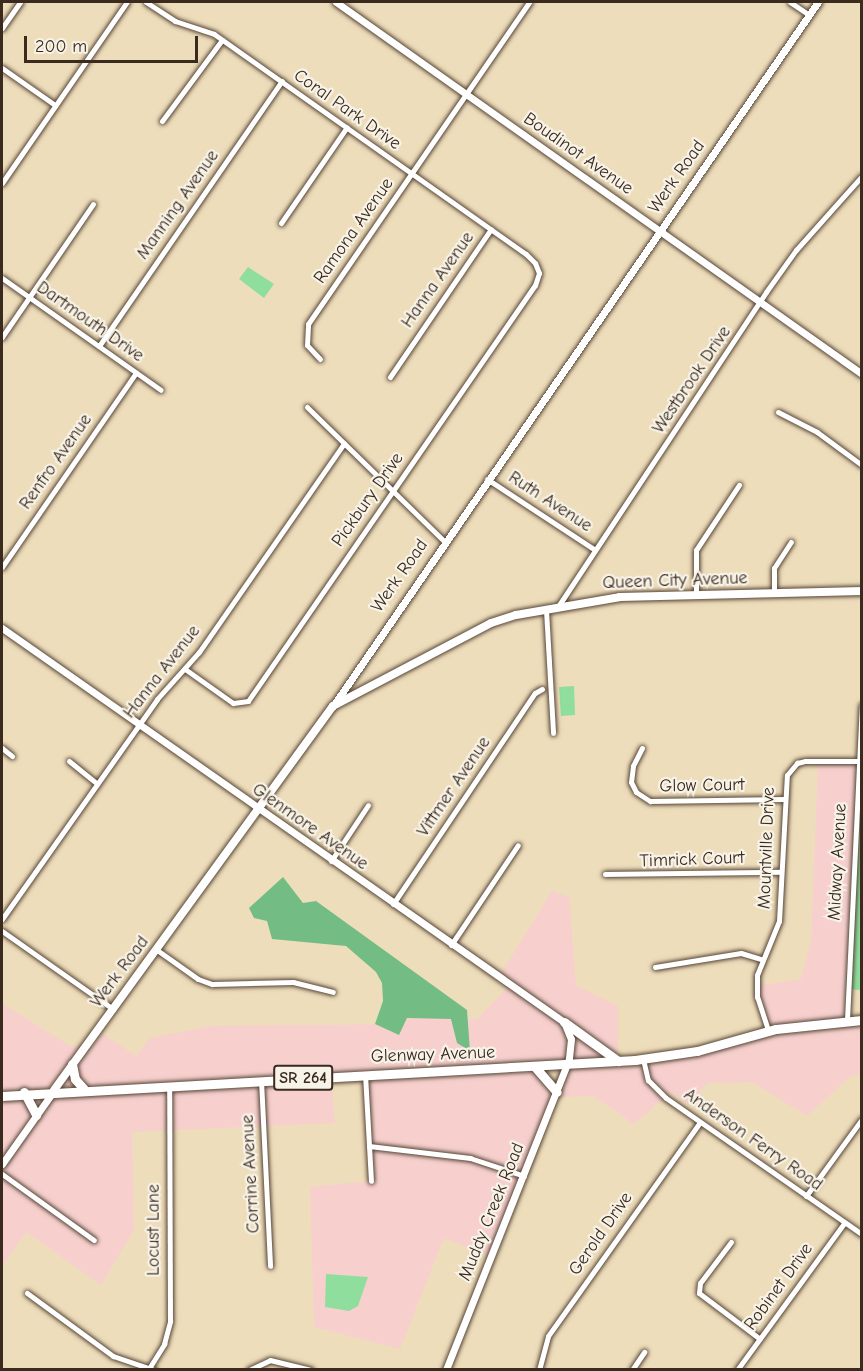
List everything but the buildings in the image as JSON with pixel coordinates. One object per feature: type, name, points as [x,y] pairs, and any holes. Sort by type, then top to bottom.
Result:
[{"type":"main road","name":"Queen City Avenue","points":[[333,705],[491,623],[546,610],[620,597],[861,591]]},
{"type":"main road","name":"Werk Road","points":[[54,1090],[260,810],[333,705]]},
{"type":"main road","name":"Glenway Avenue","points":[[2,1096],[54,1090],[566,1066],[687,1053],[768,1030],[861,1020]]},
{"type":"main road","points":[[564,1022],[618,1061]]},
{"type":"main road","points":[[72,1064],[75,1079],[84,1089]]},
{"type":"main road","points":[[535,1067],[557,1092]]},
{"type":"main road","points":[[24,1092],[36,1115]]},
{"type":"street","points":[[2,28],[20,2]]},
{"type":"street","points":[[2,183],[127,2]]},
{"type":"street","name":"Coral Park Drive","points":[[146,2],[175,21],[207,30],[525,254]]},
{"type":"street","name":"Boudinot Avenue","points":[[336,2],[859,372]]},
{"type":"street","name":"Ramona Avenue","points":[[320,359],[307,345],[308,324],[527,2]]},
{"type":"street","points":[[790,2],[809,15]]},
{"type":"street","name":"Werk Road","points":[[333,705],[818,2]]},
{"type":"street","points":[[162,121],[222,40]]},
{"type":"street","points":[[2,68],[55,105]]},
{"type":"street","name":"Manning Avenue","points":[[99,346],[282,81]]},
{"type":"street","points":[[281,223],[347,128]]},
{"type":"street","name":"Westbrook Drive","points":[[557,608],[796,249],[861,176]]},
{"type":"street","points":[[2,337],[93,204]]},
{"type":"street","name":"Hanna Avenue","points":[[390,377],[491,229]]},
{"type":"street","name":"Pickbury Drive","points":[[185,669],[233,703],[248,701],[535,285],[538,269],[525,254]]},
{"type":"street","name":"Dartmouth Drive","points":[[2,278],[161,390]]},
{"type":"street","points":[[859,372],[861,362]]},
{"type":"street","name":"Renfro Avenue","points":[[2,567],[136,373]]},
{"type":"street","points":[[307,407],[444,541]]},
{"type":"street","points":[[778,412],[817,432],[861,465]]},
{"type":"street","name":"Hanna Avenue","points":[[2,919],[139,724],[185,669],[344,443]]},
{"type":"street","name":"Ruth Avenue","points":[[487,479],[595,550]]},
{"type":"street","points":[[696,595],[696,550],[739,485]]},
{"type":"street","points":[[774,593],[774,568],[790,542]]},
{"type":"street","points":[[546,610],[553,733]]},
{"type":"street","name":"Glenmore Avenue","points":[[2,628],[331,861],[564,1022]]},
{"type":"street","name":"Vittmer Avenue","points":[[393,904],[535,693],[542,689]]},
{"type":"street","name":"Midway Avenue","points":[[847,1020],[861,705]]},
{"type":"street","points":[[2,748],[12,756]]},
{"type":"street","name":"Glow Court","points":[[642,748],[633,766],[631,782],[640,796],[650,801],[784,800]]},
{"type":"street","points":[[69,761],[97,784]]},
{"type":"street","name":"Mountville Drive","points":[[768,1030],[756,986],[761,959],[779,921],[786,775],[797,763],[859,761]]},
{"type":"street","points":[[331,861],[368,805]]},
{"type":"street","points":[[451,945],[518,845]]},
{"type":"street","name":"Timrick Court","points":[[605,874],[780,872]]},
{"type":"street","points":[[2,931],[113,1009]]},
{"type":"street","points":[[157,950],[198,979],[213,984],[293,982],[333,993]]},
{"type":"street","points":[[655,966],[741,953],[761,959]]},
{"type":"street","points":[[564,1022],[572,1044],[566,1066]]},
{"type":"street","name":"Anderson Ferry Road","points":[[643,1059],[646,1075],[657,1091],[861,1234]]},
{"type":"street","name":"Muddy Creek Road","points":[[446,1370],[566,1066]]},
{"type":"street","points":[[365,1074],[371,1181]]},
{"type":"street","name":"Corrine Avenue","points":[[261,1080],[270,1266]]},
{"type":"street","name":"Locust Lane","points":[[148,1369],[164,1344],[170,1321],[169,1084]]},
{"type":"street","name":"Werk Road","points":[[2,1164],[54,1090]]},
{"type":"street","points":[[806,1196],[861,1119]]},
{"type":"street","name":"Gerold Drive","points":[[539,1370],[548,1336],[700,1122]]},
{"type":"street","points":[[369,1146],[470,1158],[524,1176]]},
{"type":"street","points":[[2,1174],[94,1240]]},
{"type":"street","name":"Robinet Drive","points":[[737,1370],[844,1223]]},
{"type":"street","points":[[731,1242],[700,1283],[699,1293],[760,1339]]},
{"type":"street","points":[[27,1293],[113,1356],[154,1370]]},
{"type":"street","points":[[632,1370],[644,1352]]},
{"type":"street","points":[[249,1370],[270,1360],[310,1369]]},
{"type":"shaded area","points":[[818,761],[859,761],[846,989],[847,1020],[861,1020],[861,1075],[851,1076],[807,1116],[752,1082],[708,1083],[688,1104],[671,1092],[634,1124],[593,1096],[555,1097],[491,1257],[444,1238],[400,1349],[314,1327],[310,1187],[371,1181],[365,1075],[331,1076],[335,1123],[132,1132],[134,1230],[101,1285],[26,1232],[2,1267],[2,1003],[70,1046],[93,1046],[103,1034],[136,1056],[150,1038],[211,1026],[406,1024],[407,1018],[477,1019],[509,986],[498,978],[552,891],[569,897],[576,985],[618,1006],[618,1061],[670,1056],[767,1030],[756,986],[801,979],[811,941]],"holes":[[[566,1066],[557,1091],[535,1068]]]},
{"type":"green space","points":[[248,267],[274,284],[264,298],[239,279]]},
{"type":"green space","points":[[574,686],[575,715],[561,716],[559,687]]},
{"type":"green space","points":[[861,705],[861,990],[846,989]]},
{"type":"green space","points":[[283,877],[303,903],[316,901],[467,1010],[470,1051],[457,1043],[451,1019],[407,1018],[399,1035],[375,1024],[383,1001],[382,983],[376,972],[346,946],[272,939],[267,921],[254,918],[249,908]]},
{"type":"green space","points":[[326,1274],[368,1277],[358,1306],[349,1311],[325,1307]]}]
